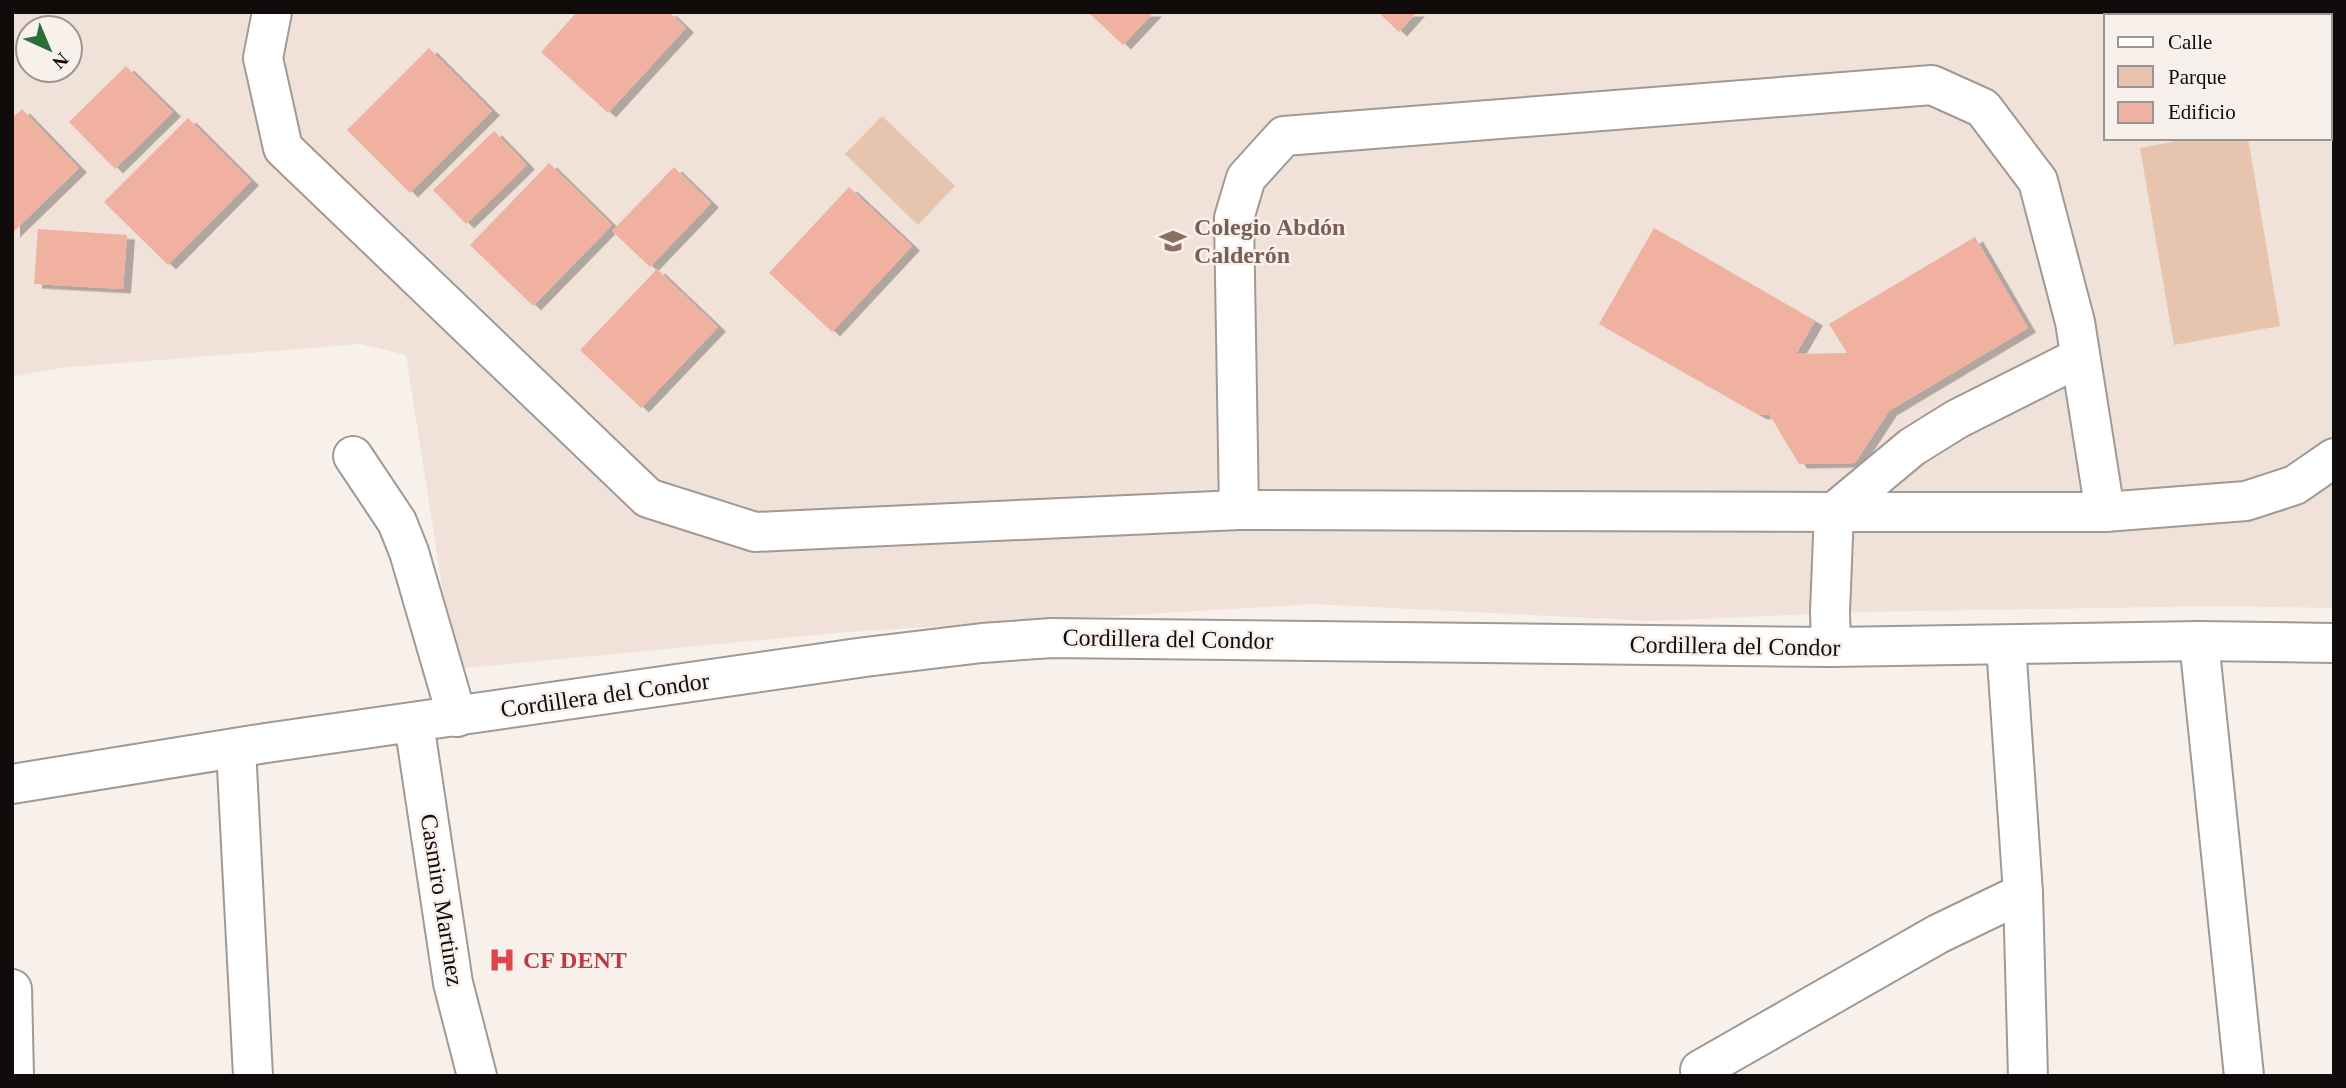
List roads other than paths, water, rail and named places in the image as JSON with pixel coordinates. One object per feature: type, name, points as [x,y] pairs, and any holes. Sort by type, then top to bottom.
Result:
[{"type":"street","points":[[272,12],[263,58],[283,148],[648,498],[755,532],[1239,510],[2105,512],[2246,501],[2295,485],[2334,458]]},
{"type":"street","points":[[1239,510],[1234,218],[1246,178],[1284,136],[1932,85],[1983,108],[2038,181],[2075,322],[2105,512]]},
{"type":"street","points":[[1831,647],[1834,512],[1912,447],[1957,419],[2080,357]]},
{"type":"street","points":[[353,456],[397,522],[409,552],[457,717]]},
{"type":"street","name":"Cordillera del Condor","points":[[12,784],[236,748],[865,657],[982,643],[1052,638],[1831,647],[2199,641],[2334,643]]},
{"type":"street","points":[[2199,641],[2244,1076]]},
{"type":"street","points":[[2007,645],[2023,893],[2028,1076]]},
{"type":"street","name":"Casmiro Martinez","points":[[414,723],[453,983],[477,1076]]},
{"type":"street","points":[[236,748],[253,1076]]},
{"type":"street","points":[[1700,1070],[1938,934],[2023,893]]},
{"type":"street","points":[[12,989],[14,1076]]},
{"type":"place","name":"Colegio Abdón Calderón","points":[[1173,241]]},
{"type":"place","name":"CF DENT","points":[[502,960]]}]
